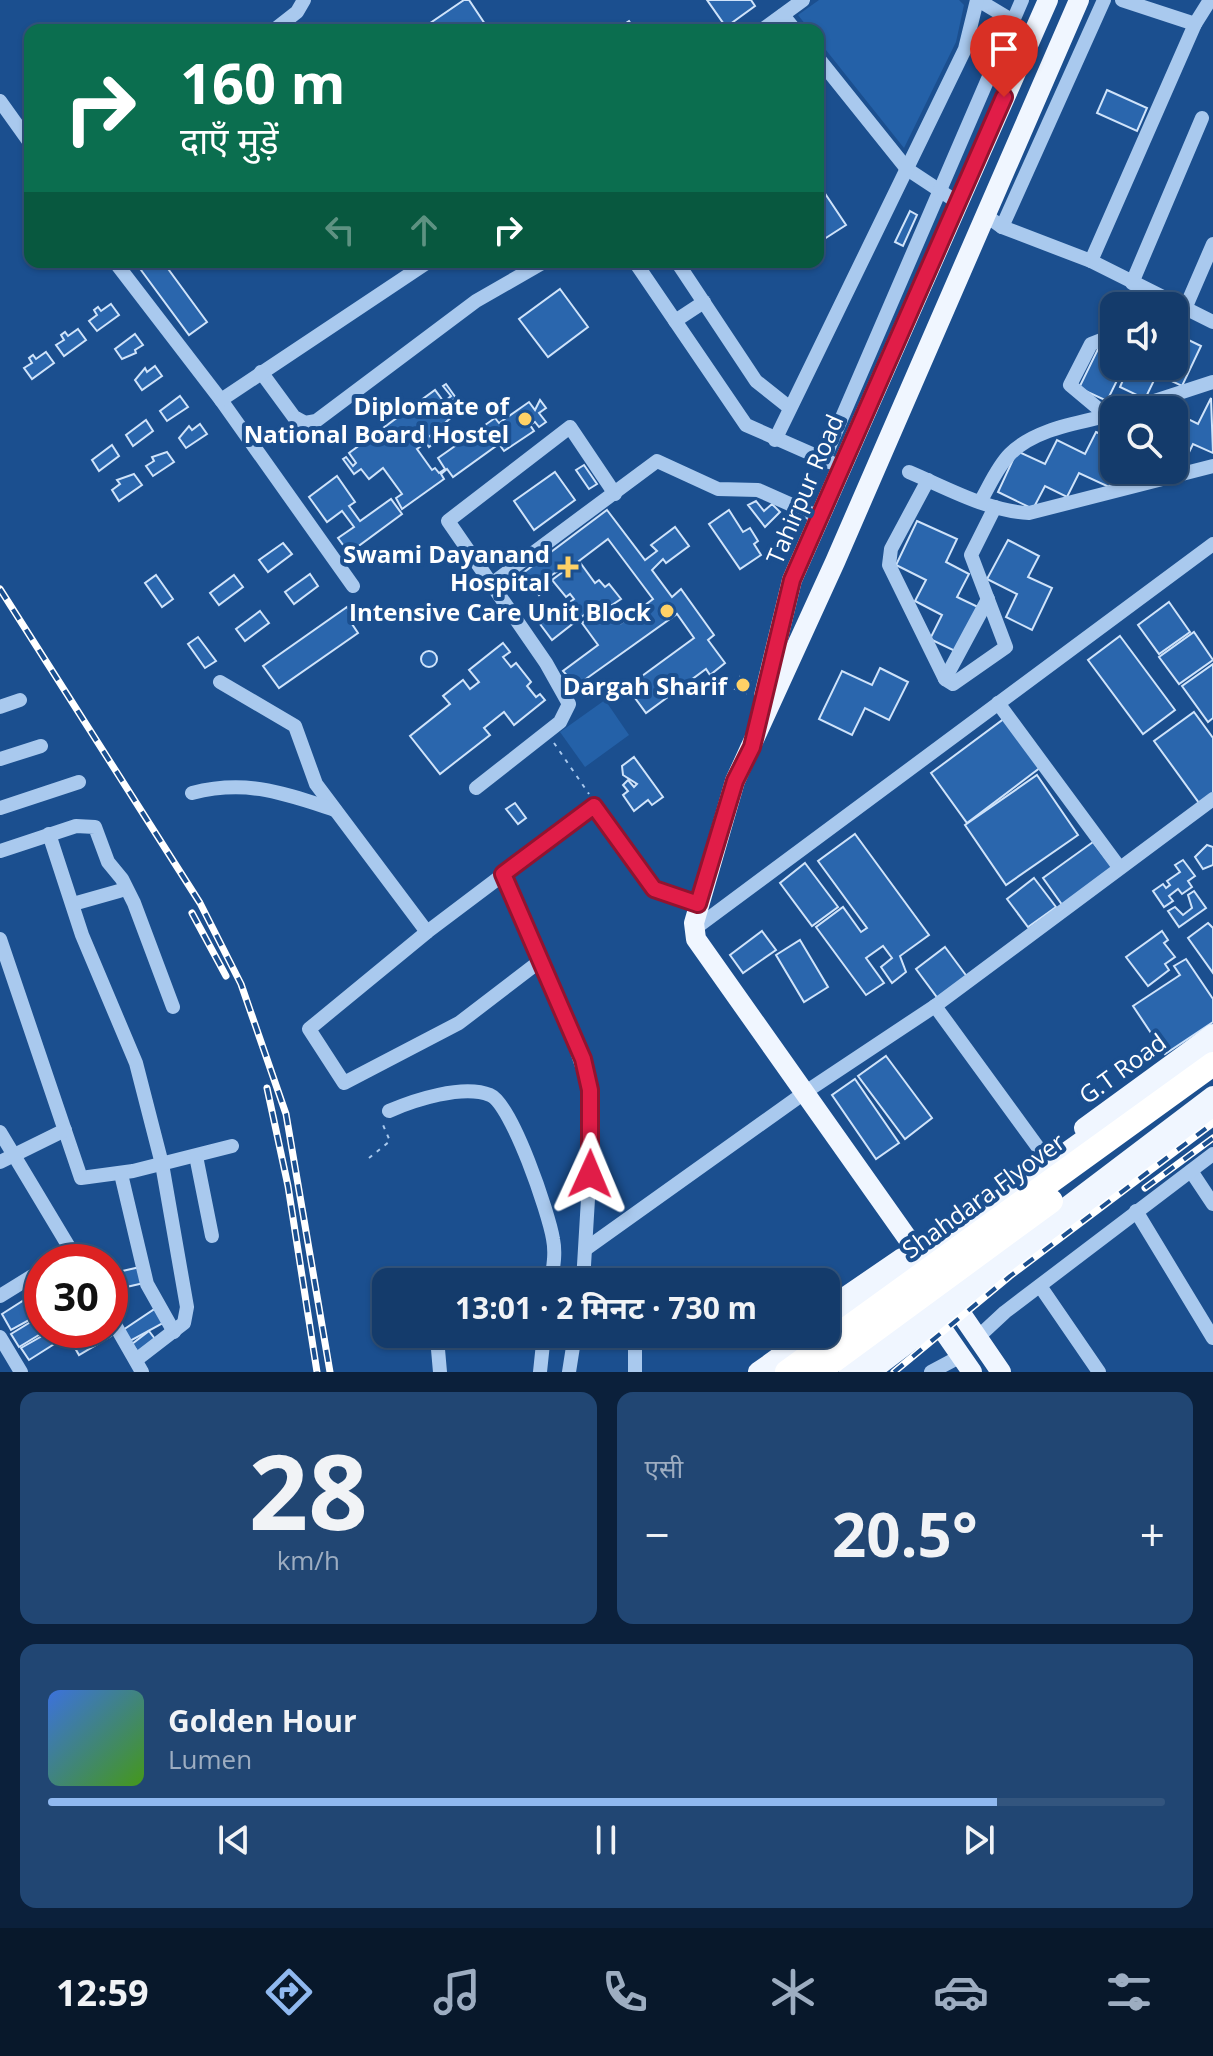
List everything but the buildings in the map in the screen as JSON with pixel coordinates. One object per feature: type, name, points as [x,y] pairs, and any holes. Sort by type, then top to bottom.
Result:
[{"type":"highway","name":"Shahdara Flyover","points":[[787,1372],[1213,1064]]},
{"type":"highway","name":"Shahdara Flyover","points":[[818,1372],[1213,1080]]},
{"type":"main road","points":[[1001,1372],[914,1242],[693,930],[735,781],[1079,0]]},
{"type":"main road","name":"Tahirpur Road","points":[[752,747],[792,580],[819,517],[833,463],[948,197],[1044,9]]},
{"type":"main road","points":[[948,197],[984,214]]},
{"type":"main road","points":[[783,618],[805,628]]},
{"type":"main road","name":"G.T Road","points":[[914,1242],[1045,1157],[1213,1034]]},
{"type":"main road","name":"Shahdara Flyover","points":[[840,1313],[1213,1048]]},
{"type":"main road","points":[[849,1372],[1213,1096]]},
{"type":"main road","points":[[870,1372],[1213,1111]]},
{"type":"main road","points":[[840,1300],[898,1261],[914,1242]]},
{"type":"main road","points":[[898,1261],[900,1270],[967,1364]]},
{"type":"main road","points":[[743,1372],[776,1348]]},
{"type":"main road","points":[[758,1372],[791,1348]]},
{"type":"street","points":[[282,24],[297,12],[304,0]]},
{"type":"street","points":[[770,24],[803,0]]},
{"type":"street","points":[[775,440],[965,49],[978,0],[1018,10],[1044,9]]},
{"type":"street","points":[[1002,227],[1104,0]]},
{"type":"street","points":[[1122,0],[1195,24]]},
{"type":"street","points":[[1091,261],[1195,24],[1210,0]]},
{"type":"street","points":[[824,65],[907,169],[948,197],[1018,10]]},
{"type":"street","points":[[783,15],[790,24]]},
{"type":"street","points":[[0,101],[24,135]]},
{"type":"street","points":[[1132,283],[1202,118]]},
{"type":"street","points":[[984,214],[1002,227],[1091,261],[1146,292]]},
{"type":"street","points":[[1188,295],[1213,244]]},
{"type":"street","points":[[120,268],[221,400],[353,586]]},
{"type":"street","points":[[221,400],[419,268]]},
{"type":"street","points":[[261,372],[294,417],[305,423],[316,421],[476,301],[534,268]]},
{"type":"street","points":[[639,268],[746,425],[833,463]]},
{"type":"street","points":[[681,268],[756,381],[790,408]]},
{"type":"street","points":[[675,321],[704,302]]},
{"type":"street","points":[[1188,315],[1213,322]]},
{"type":"street","points":[[1100,340],[1091,344],[1070,385],[1100,408]]},
{"type":"street","points":[[1170,396],[1213,382]]},
{"type":"street","points":[[980,502],[1007,457],[1019,447],[1035,437],[1100,418]]},
{"type":"street","points":[[476,788],[547,733],[567,713],[567,696],[448,521],[570,427],[615,494]]},
{"type":"street","points":[[490,585],[657,461],[718,489],[758,490],[819,517]]},
{"type":"street","points":[[909,472],[980,502],[1029,513],[1213,466]]},
{"type":"street","points":[[928,480],[891,549],[889,565],[945,679],[953,684],[1006,647],[971,555],[995,507]]},
{"type":"street","points":[[693,930],[1213,544]]},
{"type":"street","points":[[945,679],[988,599]]},
{"type":"street","points":[[220,682],[295,726],[316,784],[427,932]]},
{"type":"street","points":[[0,707],[20,700]]},
{"type":"street","points":[[998,703],[1119,867]]},
{"type":"street","points":[[0,759],[41,746]]},
{"type":"street","points":[[0,808],[79,782]]},
{"type":"street","points":[[192,793],[224,785],[272,789],[336,811]]},
{"type":"street","points":[[587,1248],[807,1091],[935,1006],[1213,799]]},
{"type":"street","points":[[540,961],[459,1023],[344,1083],[309,1029],[427,932],[594,806],[654,889],[698,904]]},
{"type":"street","points":[[0,851],[76,826],[95,827],[103,851],[134,903],[173,1007]]},
{"type":"street","points":[[49,834],[91,957],[136,1063],[162,1164],[187,1307],[187,1316],[174,1332],[137,1368],[127,1348]]},
{"type":"street","points":[[503,874],[583,1059],[590,1090],[585,1268]]},
{"type":"street","points":[[73,904],[119,891]]},
{"type":"street","points":[[0,939],[81,1178],[121,1174],[232,1146]]},
{"type":"street","points":[[935,1006],[1045,1157]]},
{"type":"street","points":[[389,1111],[433,1095],[489,1094],[499,1101],[518,1139],[553,1235],[552,1268]]},
{"type":"street","points":[[0,1162],[65,1130]]},
{"type":"street","points":[[0,1132],[68,1244]]},
{"type":"street","points":[[977,1338],[1213,1154]]},
{"type":"street","points":[[196,1156],[212,1236]]},
{"type":"street","points":[[1191,1171],[1213,1204]]},
{"type":"street","points":[[121,1174],[144,1278],[174,1332]]},
{"type":"street","points":[[1136,1211],[1213,1338]]},
{"type":"street","points":[[0,1296],[24,1281]]},
{"type":"street","points":[[1040,1286],[1099,1372]]},
{"type":"street","points":[[0,1337],[21,1372]]},
{"type":"street","points":[[438,1348],[440,1372]]},
{"type":"street","points":[[540,1372],[543,1348]]},
{"type":"street","points":[[569,1372],[573,1348]]},
{"type":"street","points":[[635,1348],[635,1372]]},
{"type":"street","points":[[931,1372],[967,1364]]},
{"type":"path","points":[[547,733],[594,806]]},
{"type":"path","points":[[369,1158],[389,1144],[378,1116],[389,1111]]},
{"type":"shaded area","points":[[819,0],[959,0],[964,5],[956,42],[904,148],[824,48],[824,24],[805,24],[798,15]]},
{"type":"shaded area","points":[[605,700],[629,735],[585,767],[560,732]]},
{"type":"railway","points":[[0,589],[200,903],[241,984],[286,1114],[330,1372]]},
{"type":"railway","points":[[192,913],[226,976]]},
{"type":"railway","points":[[267,1088],[288,1186],[317,1372]]},
{"type":"railway","points":[[894,1372],[1010,1276],[1213,1123]]},
{"type":"railway","points":[[1145,1188],[1213,1138]]},
{"type":"place","name":"Diplomate of National Board Hostel","points":[[525,419]]},
{"type":"place","name":"Swami Dayanand Hospital","points":[[568,567]]},
{"type":"place","name":"Intensive Care Unit Block","points":[[667,611]]},
{"type":"place","name":"Dargah Sharif","points":[[743,685]]},
{"type":"route","points":[[590,1174],[590,1090],[583,1059],[503,874],[594,806],[654,889],[698,904],[735,781],[752,747],[792,580],[1004,97]]}]
